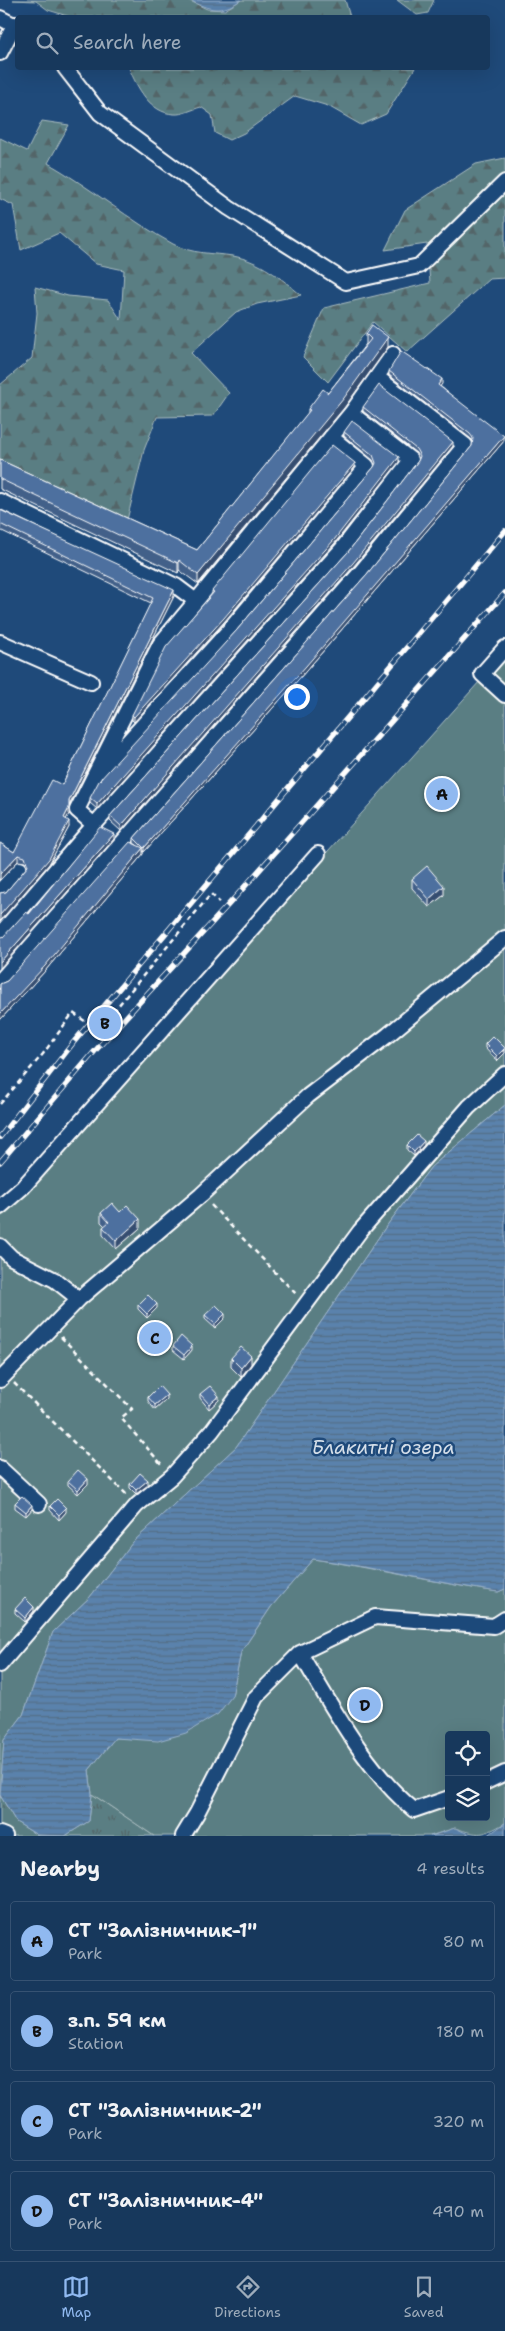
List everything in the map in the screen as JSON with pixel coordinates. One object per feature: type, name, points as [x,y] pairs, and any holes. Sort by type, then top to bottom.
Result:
[{"type":"street","points":[[0,18],[15,26]]},
{"type":"street","points":[[0,53],[15,28]]},
{"type":"street","points":[[67,70],[100,113],[229,208],[346,282],[419,266],[505,182]]},
{"type":"street","points":[[94,825],[77,810],[160,644],[351,413],[394,354]]},
{"type":"street","points":[[0,981],[360,573],[465,445],[377,377]]},
{"type":"street","points":[[0,934],[94,825],[341,550],[411,460],[351,413]]},
{"type":"street","points":[[91,783],[231,628],[367,466],[331,437]]},
{"type":"street","points":[[0,501],[176,586],[196,601]]},
{"type":"street","points":[[0,642],[91,682]]},
{"type":"street","points":[[505,648],[482,674],[505,695]]},
{"type":"street","points":[[0,1208],[23,1187],[318,854]]},
{"type":"street","points":[[0,892],[20,869]]},
{"type":"street","points":[[3,1377],[79,1299],[201,1195],[308,1096],[388,1035],[505,938]]},
{"type":"street","points":[[0,1665],[137,1505],[172,1476],[212,1431],[360,1231],[469,1107],[505,1074]]},
{"type":"street","points":[[0,1246],[12,1258],[55,1280],[79,1299]]},
{"type":"street","points":[[0,1468],[39,1504]]},
{"type":"street","points":[[183,1836],[197,1813],[256,1697],[300,1653],[375,1617],[494,1626],[505,1619]]},
{"type":"street","points":[[300,1653],[345,1728],[396,1796],[414,1810],[445,1799]]},
{"type":"street","points":[[490,1780],[505,1773]]},
{"type":"street","points":[[0,1834],[5,1836]]},
{"type":"path","points":[[0,1104],[43,1054],[72,1012],[98,1030],[211,894],[219,902]]},
{"type":"path","points":[[201,1195],[305,1303]]},
{"type":"path","points":[[51,1328],[132,1409],[121,1418],[172,1476]]},
{"type":"path","points":[[3,1377],[137,1505]]},
{"type":"green space","points":[[13,0],[188,0],[207,9],[225,10],[241,0],[345,0],[349,15],[64,15],[48,10],[36,1]]},
{"type":"green space","points":[[397,0],[434,0],[428,13],[417,15]]},
{"type":"green space","points":[[130,70],[414,70],[386,114],[361,125],[328,106],[295,96],[244,133],[229,140],[215,133],[212,115],[201,107],[184,113],[166,113],[151,104],[136,83]]},
{"type":"green space","points":[[42,121],[69,125],[48,163],[173,244],[195,251],[243,258],[261,266],[301,295],[257,304],[236,312],[191,353],[229,393],[213,416],[157,417],[144,450],[127,520],[0,464],[0,385],[32,358],[37,313],[35,287],[68,296],[108,300],[121,320],[124,270],[96,264],[59,233],[21,250],[13,205],[0,199],[0,138],[27,151]]},
{"type":"green space","points":[[505,158],[505,278],[489,279],[407,352],[373,322],[328,382],[303,357],[324,308],[430,283],[427,244],[385,250],[405,210],[476,164]]},
{"type":"green space","points":[[505,653],[505,1105],[431,1167],[385,1228],[236,1447],[133,1542],[90,1597],[53,1632],[23,1715],[4,1740],[0,1798],[0,1218]]},
{"type":"green space","points":[[313,1559],[498,1592],[505,1589],[505,1823],[481,1833],[455,1828],[430,1836],[154,1836],[92,1794],[89,1770],[115,1738],[135,1738],[232,1696],[241,1652],[271,1607]]},
{"type":"green space","points":[[92,1794],[154,1836],[65,1836],[89,1821]]},
{"type":"green space","points":[[0,1795],[16,1822],[37,1835],[65,1836],[0,1836]]},
{"type":"water","points":[[189,0],[241,0],[227,7],[215,9]]},
{"type":"water","name":"Блакитні озера","points":[[505,1105],[505,1589],[498,1592],[313,1559],[271,1607],[241,1652],[232,1696],[218,1714],[186,1733],[158,1741],[115,1738],[89,1770],[92,1794],[89,1821],[65,1836],[37,1835],[16,1822],[0,1795],[4,1740],[23,1715],[53,1632],[90,1597],[133,1542],[236,1447],[385,1228],[431,1167]]},
{"type":"water","points":[[505,1823],[505,1836],[487,1836]]},
{"type":"water","points":[[455,1828],[473,1836],[431,1836]]},
{"type":"building","points":[[372,325],[388,337],[344,398],[198,575],[179,560],[178,563],[0,479],[0,460],[197,550],[310,410],[308,409],[323,389],[328,393],[371,339],[366,334]]},
{"type":"building","points":[[401,351],[442,379],[438,385],[504,436],[306,666],[144,848],[134,838],[367,574],[472,446],[473,438],[470,434],[389,371]]},
{"type":"building","points":[[379,385],[453,442],[353,563],[121,826],[110,816],[348,552],[418,461],[420,456],[416,449],[363,407]]},
{"type":"building","points":[[352,421],[399,457],[334,540],[97,804],[90,798],[99,781],[237,630],[374,467],[376,463],[373,455],[344,432]]},
{"type":"building","points":[[332,445],[355,463],[224,618],[134,717],[132,715],[166,647],[214,592],[212,591]]},
{"type":"building","points":[[0,510],[174,590],[69,801],[69,808],[64,818],[69,821],[49,859],[0,915],[0,893],[6,892],[28,866],[25,857],[18,855],[0,874],[0,843],[14,852],[52,780],[62,785],[153,598],[0,524]]},
{"type":"building","points":[[100,827],[114,834],[0,962],[0,936],[3,937],[26,912],[29,914]]},
{"type":"building","points":[[130,842],[143,848],[45,966],[0,1014],[0,984],[7,981]]},
{"type":"building","points":[[427,866],[444,886],[429,899],[412,879]]},
{"type":"building","points":[[493,1036],[505,1048],[497,1056],[485,1044]]},
{"type":"building","points":[[417,1135],[424,1141],[414,1152],[407,1145]]},
{"type":"building","points":[[112,1203],[120,1212],[127,1205],[140,1219],[116,1241],[103,1227],[109,1222],[101,1213]]},
{"type":"building","points":[[148,1295],[157,1304],[147,1314],[138,1305]]},
{"type":"building","points":[[216,1305],[225,1314],[215,1324],[205,1315]]},
{"type":"building","points":[[181,1336],[192,1346],[184,1355],[173,1346]]},
{"type":"building","points":[[241,1347],[251,1356],[241,1368],[231,1358]]},
{"type":"building","points":[[159,1386],[167,1395],[155,1405],[148,1397]]},
{"type":"building","points":[[210,1386],[219,1396],[209,1404],[200,1394]]},
{"type":"building","points":[[78,1470],[88,1479],[78,1490],[68,1481]]},
{"type":"building","points":[[140,1473],[148,1480],[136,1490],[130,1484]]},
{"type":"building","points":[[22,1496],[32,1505],[26,1512],[15,1503]]},
{"type":"building","points":[[57,1499],[66,1508],[59,1515],[50,1506]]},
{"type":"building","points":[[25,1598],[34,1607],[25,1618],[15,1609]]},
{"type":"railway","points":[[0,1137],[73,1043],[505,531]]},
{"type":"railway","points":[[0,1162],[95,1051],[239,893],[505,593]]},
{"type":"place","name":"СТ \"Залізничник-1\"","points":[[442,794]]},
{"type":"place","name":"з.п. 59 км","points":[[105,1023]]},
{"type":"place","name":"СТ \"Залізничник-2\"","points":[[155,1338]]},
{"type":"place","name":"СТ \"Залізничник-4\"","points":[[365,1705]]}]
